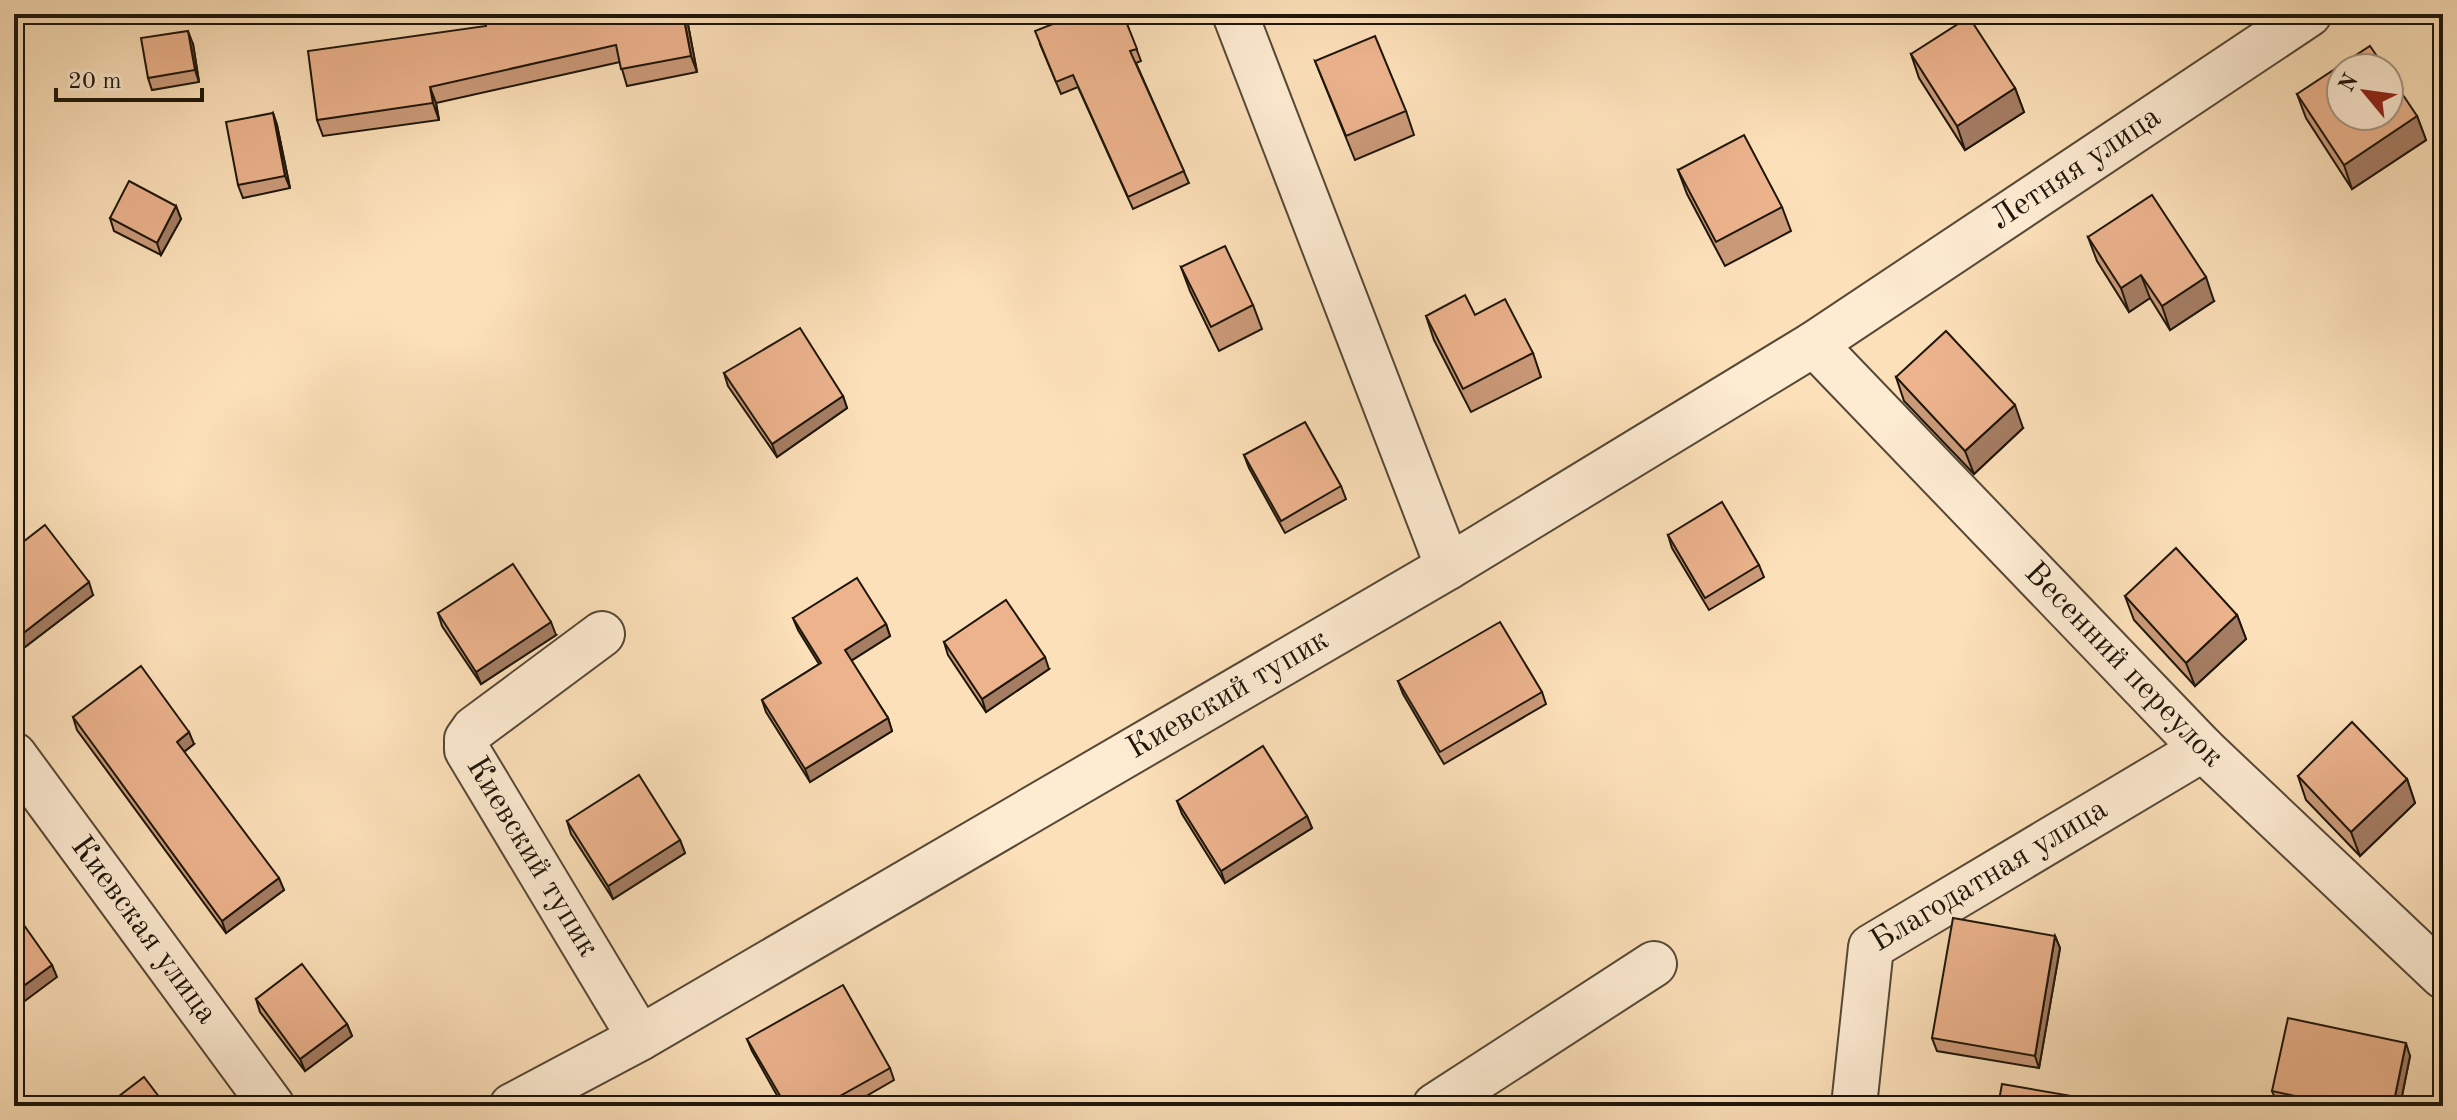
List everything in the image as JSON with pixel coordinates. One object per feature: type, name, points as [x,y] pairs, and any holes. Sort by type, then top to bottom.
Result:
[{"type":"street","points":[[1235,14],[1448,567]]},
{"type":"street","name":"Летняя улица","points":[[1828,333],[2309,14]]},
{"type":"street","name":"Киевский тупик","points":[[512,1106],[640,1038],[1448,567],[1828,333]]},
{"type":"street","name":"Весенний переулок","points":[[1828,333],[2203,749],[2443,976]]},
{"type":"street","name":"Киевский тупик","points":[[602,634],[474,729],[467,739],[467,750],[640,1038]]},
{"type":"street","name":"Благодатная улица","points":[[1854,1106],[1871,947],[2203,749]]},
{"type":"street","name":"Киевская улица","points":[[14,755],[272,1106]]},
{"type":"street","points":[[1435,1106],[1654,964]]},
{"type":"building","points":[[484,14],[683,14],[691,56],[621,69],[616,45],[430,87],[433,103],[317,120],[308,51],[486,26]]},
{"type":"building","points":[[1078,14],[1123,14],[1137,49],[1130,51],[1184,171],[1128,197],[1073,75],[1056,82],[1035,31]]},
{"type":"building","points":[[1969,17],[2015,88],[1957,126],[1911,54]]},
{"type":"building","points":[[188,31],[195,70],[148,78],[141,38]]},
{"type":"building","points":[[1375,36],[1406,111],[1346,136],[1315,61]]},
{"type":"building","points":[[2325,76],[2325,132],[2393,132],[2344,165],[2297,94]]},
{"type":"building","points":[[2405,98],[2417,116],[2405,124]]},
{"type":"building","points":[[273,113],[285,176],[238,185],[226,122]]},
{"type":"building","points":[[1744,135],[1782,207],[1716,242],[1678,170]]},
{"type":"building","points":[[129,181],[176,206],[157,243],[110,218]]},
{"type":"building","points":[[2152,195],[2206,277],[2162,306],[2141,275],[2121,288],[2088,237]]},
{"type":"building","points":[[1225,246],[1253,305],[1211,327],[1181,267]]},
{"type":"building","points":[[1465,295],[1475,315],[1505,299],[1533,353],[1463,389],[1426,316]]},
{"type":"building","points":[[800,328],[843,396],[772,444],[724,373]]},
{"type":"building","points":[[1946,331],[2015,405],[1965,451],[1896,377]]},
{"type":"building","points":[[1305,422],[1341,486],[1281,521],[1244,455]]},
{"type":"building","points":[[1722,502],[1759,565],[1705,598],[1668,535]]},
{"type":"building","points":[[45,525],[89,582],[17,638],[14,634],[14,549]]},
{"type":"building","points":[[2176,548],[2237,615],[2186,663],[2125,596]]},
{"type":"building","points":[[513,564],[551,622],[476,672],[438,613]]},
{"type":"building","points":[[857,578],[886,624],[845,650],[888,718],[805,769],[762,700],[821,663],[793,618]]},
{"type":"building","points":[[1006,600],[1045,657],[982,699],[944,642]]},
{"type":"building","points":[[1500,622],[1542,692],[1440,752],[1398,681]]},
{"type":"building","points":[[141,666],[189,732],[177,742],[279,878],[222,921],[73,717]]},
{"type":"building","points":[[2352,722],[2407,779],[2351,832],[2298,776]]},
{"type":"building","points":[[1263,746],[1307,816],[1221,871],[1177,801]]},
{"type":"building","points":[[639,775],[680,840],[608,886],[567,821]]},
{"type":"building","points":[[14,911],[52,965],[14,993]]},
{"type":"building","points":[[1953,918],[2055,936],[2035,1056],[1932,1038]]},
{"type":"building","points":[[302,964],[347,1024],[300,1059],[256,999]]},
{"type":"building","points":[[843,985],[890,1068],[822,1106],[786,1106],[747,1039]]},
{"type":"building","points":[[2288,1018],[2406,1043],[2393,1106],[2342,1106],[2272,1091]]},
{"type":"building","points":[[144,1077],[166,1106],[106,1106]]},
{"type":"building","points":[[2002,1084],[2089,1099],[2088,1106],[1998,1106]]}]
